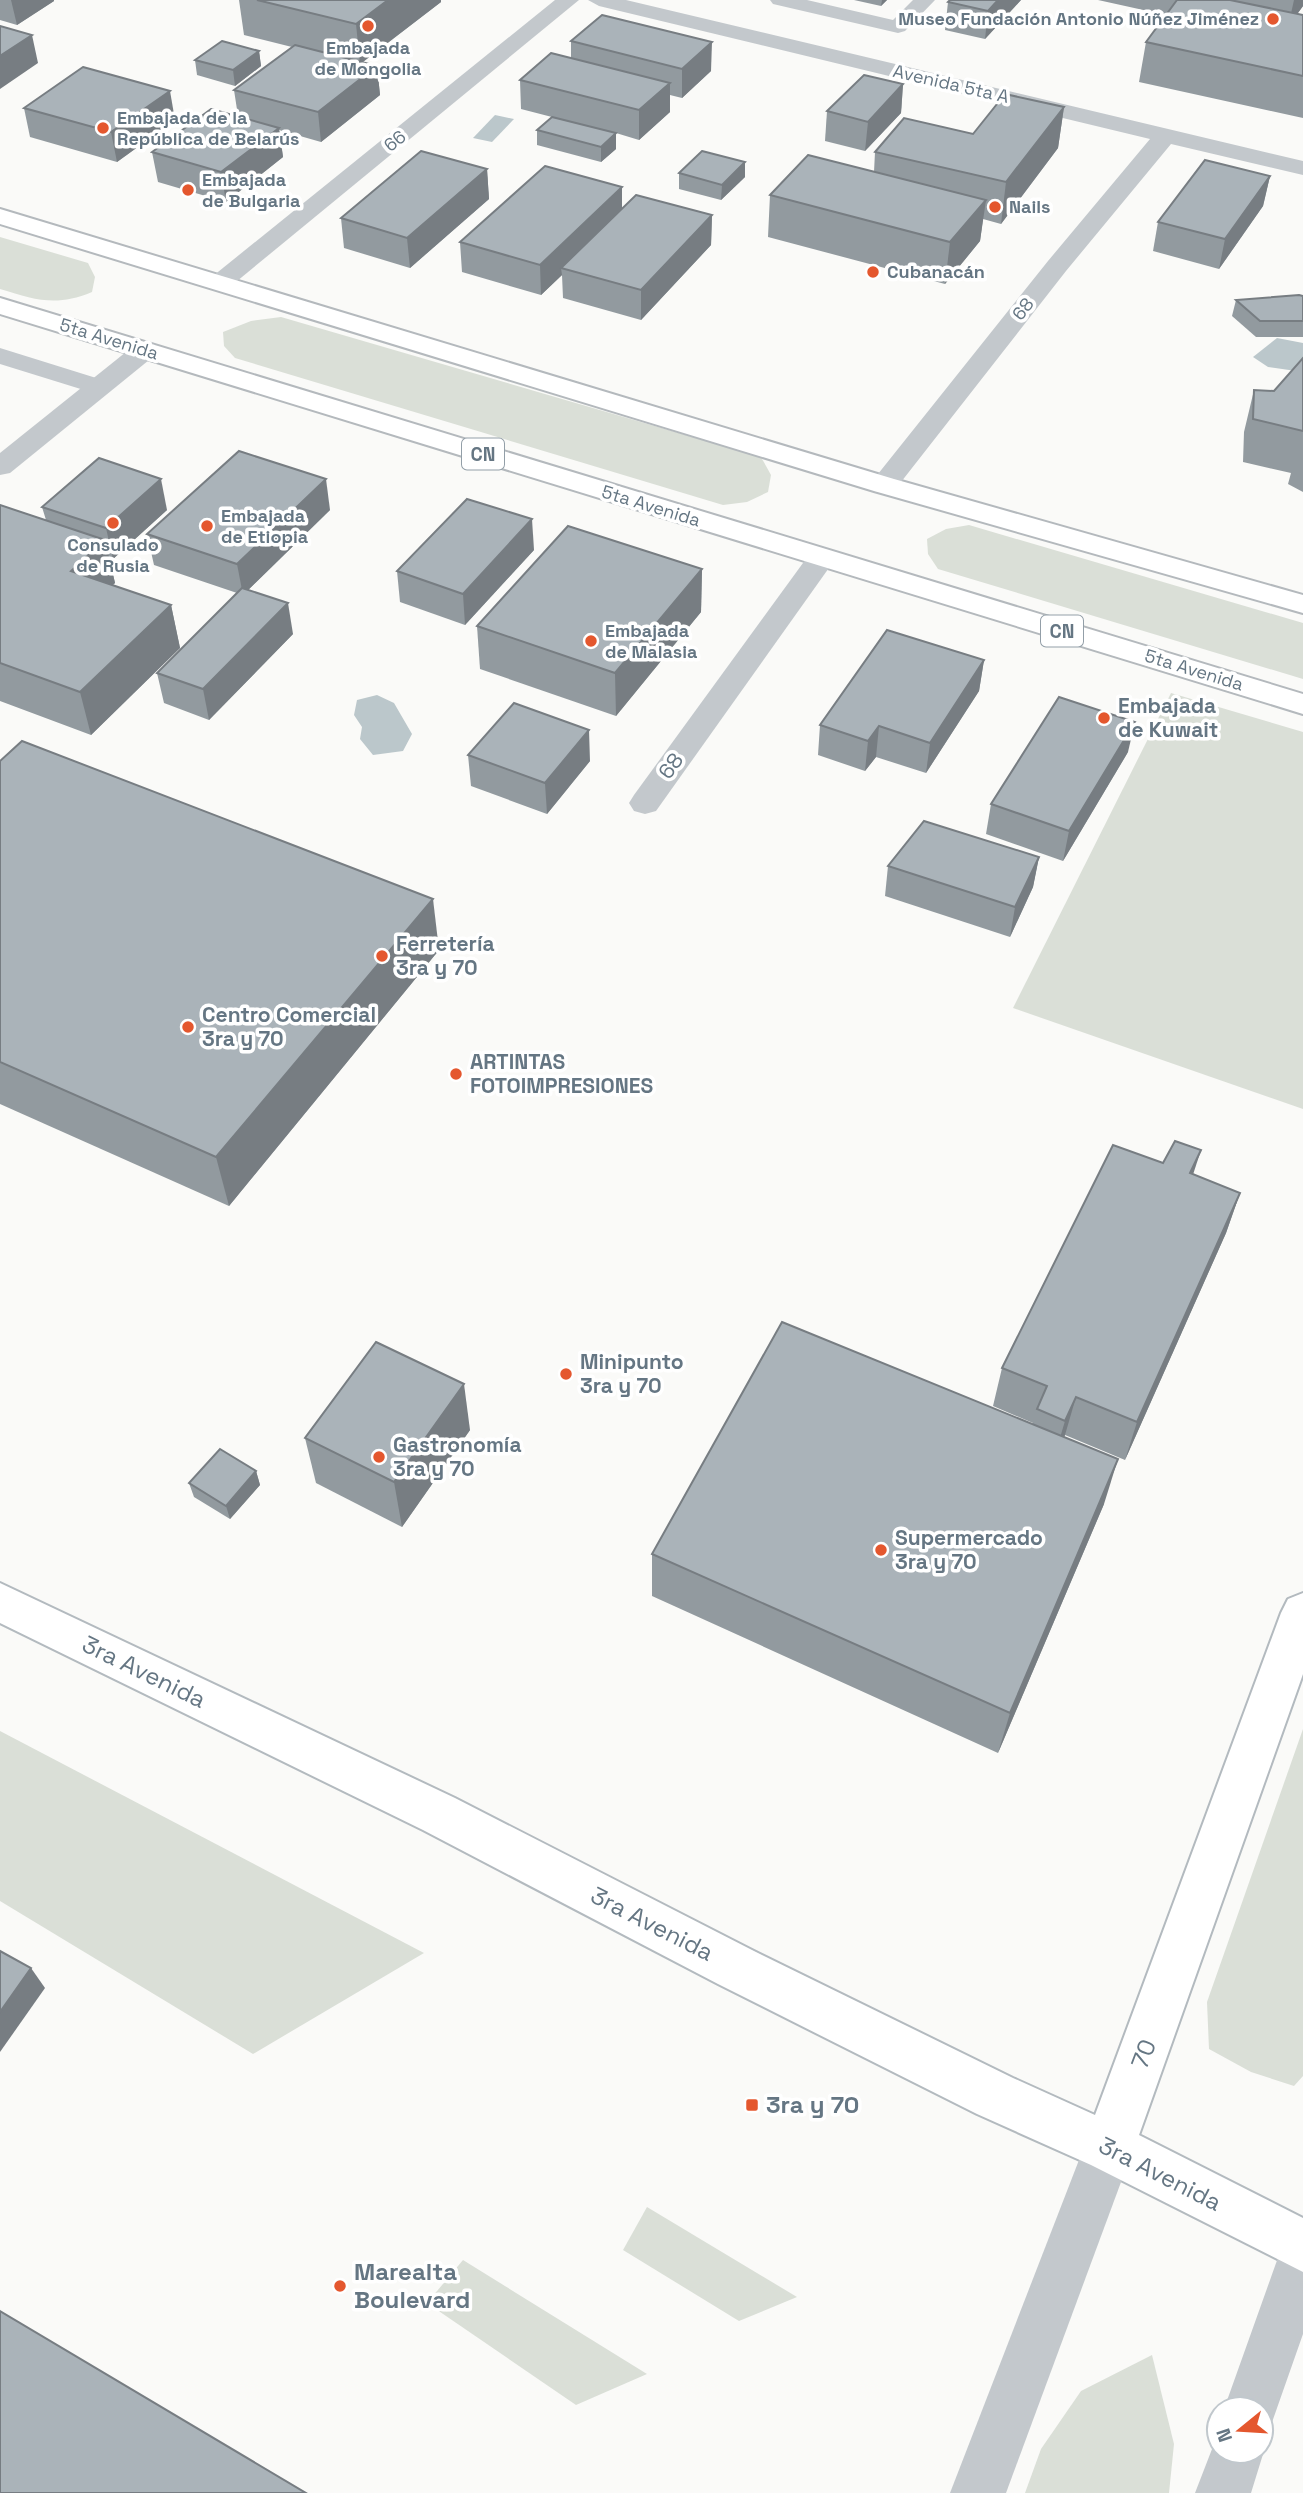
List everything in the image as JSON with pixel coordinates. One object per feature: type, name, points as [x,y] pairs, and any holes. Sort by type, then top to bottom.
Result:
[{"type":"main road","points":[[0,216],[222,281],[884,485],[1303,604]]},
{"type":"main road","name":"5ta Avenida","points":[[0,306],[1303,704]]},
{"type":"main road","name":"3ra Avenida","points":[[0,1602],[439,1814],[735,1967],[995,2096],[1109,2147],[1303,2246]]},
{"type":"main road","name":"70","points":[[1109,2147],[1303,1612]]},
{"type":"street","name":"66","points":[[222,281],[568,0]]},
{"type":"street","name":"Avenida 5ta A","points":[[599,0],[1303,167]]},
{"type":"street","name":"68","points":[[884,485],[1057,266],[1166,135]]},
{"type":"street","points":[[0,467],[145,350]]},
{"type":"street","name":"68","points":[[645,803],[821,558]]},
{"type":"street","name":"70","points":[[978,2493],[1109,2147]]},
{"type":"street","points":[[1256,2395],[1303,2256]]},
{"type":"street","points":[[1223,2493],[1232,2465]]},
{"type":"lane","points":[[780,0],[898,27],[925,0]]},
{"type":"lane","points":[[0,356],[100,387]]},
{"type":"shaded area","points":[[495,115],[514,119],[492,142],[473,138]]},
{"type":"shaded area","points":[[0,237],[88,263],[95,277],[92,292],[57,301],[0,289]]},
{"type":"shaded area","points":[[281,317],[761,457],[771,475],[768,492],[747,502],[723,505],[235,358],[224,346],[223,332],[251,321]]},
{"type":"shaded area","points":[[1277,338],[1303,343],[1303,372],[1268,367],[1253,357]]},
{"type":"shaded area","points":[[969,525],[1303,623],[1303,679],[938,569],[928,554],[927,539],[946,529]]},
{"type":"shaded area","points":[[1171,693],[1303,732],[1303,1109],[1013,1008]]},
{"type":"shaded area","points":[[377,695],[394,703],[412,734],[403,751],[373,755],[360,739],[362,727],[354,715],[357,700]]},
{"type":"shaded area","points":[[1303,1729],[1303,2076],[1294,2086],[1251,2072],[1209,2049],[1207,2002]]},
{"type":"shaded area","points":[[0,1731],[424,1953],[253,2054],[0,1901]]},
{"type":"shaded area","points":[[647,2207],[797,2297],[739,2321],[623,2250]]},
{"type":"shaded area","points":[[463,2260],[647,2374],[576,2405],[427,2303]]},
{"type":"shaded area","points":[[1152,2355],[1174,2444],[1169,2493],[1025,2493],[1041,2449],[1081,2391]]},
{"type":"building","points":[[257,0],[388,0],[356,24]]},
{"type":"building","points":[[998,0],[988,11],[948,2]]},
{"type":"building","points":[[1177,0],[1230,0],[1303,15],[1303,76],[1146,42]]},
{"type":"building","points":[[602,15],[712,42],[682,69],[571,41]]},
{"type":"building","points":[[0,26],[32,35],[0,56]]},
{"type":"building","points":[[222,41],[259,51],[233,70],[195,60]]},
{"type":"building","points":[[295,45],[377,66],[318,112],[234,90]]},
{"type":"building","points":[[551,53],[670,83],[639,110],[520,80]]},
{"type":"building","points":[[83,67],[170,91],[111,132],[24,108]]},
{"type":"building","points":[[864,75],[903,84],[868,122],[827,111]]},
{"type":"building","points":[[1005,94],[1064,107],[1006,182],[875,152],[904,118],[973,134]]},
{"type":"building","points":[[211,109],[279,128],[221,172],[152,152]]},
{"type":"building","points":[[552,117],[616,133],[601,147],[537,130]]},
{"type":"building","points":[[421,151],[487,169],[407,238],[341,218]]},
{"type":"building","points":[[702,151],[745,162],[722,185],[679,173]]},
{"type":"building","points":[[808,155],[986,200],[950,242],[770,195]]},
{"type":"building","points":[[1205,160],[1270,176],[1225,239],[1158,222]]},
{"type":"building","points":[[545,166],[622,187],[540,265],[460,242]]},
{"type":"building","points":[[636,195],[712,215],[641,290],[561,268]]},
{"type":"building","points":[[1303,296],[1303,321],[1260,321],[1236,300]]},
{"type":"building","points":[[1303,358],[1303,431],[1253,419],[1254,390],[1274,391]]},
{"type":"building","points":[[239,451],[326,479],[237,564],[147,534]]},
{"type":"building","points":[[99,458],[161,479],[106,528],[42,507]]},
{"type":"building","points":[[467,499],[532,519],[463,594],[397,571]]},
{"type":"building","points":[[0,505],[105,540],[71,571],[171,605],[80,692],[0,663]]},
{"type":"building","points":[[568,526],[702,569],[615,673],[477,626]]},
{"type":"building","points":[[242,588],[288,603],[203,689],[157,673]]},
{"type":"building","points":[[887,630],[984,660],[930,743],[879,726],[868,741],[820,725]]},
{"type":"building","points":[[1059,697],[1135,722],[1069,831],[991,804]]},
{"type":"building","points":[[514,703],[589,730],[545,783],[468,755]]},
{"type":"building","name":"Centro Comercial 3ra y 70","points":[[22,741],[433,899],[216,1157],[0,1062],[0,761]]},
{"type":"building","points":[[924,821],[1039,857],[1015,907],[888,866]]},
{"type":"building","points":[[1175,1141],[1201,1150],[1190,1173],[1240,1193],[1137,1422],[1076,1397],[1065,1421],[1037,1409],[1047,1386],[1002,1368],[1113,1145],[1163,1163]]},
{"type":"building","name":"Supermercado 3ra y 70","points":[[782,1322],[1118,1459],[1010,1713],[652,1554]]},
{"type":"building","points":[[376,1342],[464,1384],[394,1482],[305,1438]]},
{"type":"building","points":[[220,1449],[256,1471],[226,1506],[189,1483]]},
{"type":"building","points":[[0,1951],[31,1968],[0,2012]]},
{"type":"building","points":[[0,2311],[306,2493],[0,2493]]},
{"type":"place","name":"Museo Fundación Antonio Núñez Jiménez","points":[[1273,19]]},
{"type":"place","name":"Embajada de Mongolia","points":[[368,26]]},
{"type":"place","name":"Embajada de la República de Belarús","points":[[103,128]]},
{"type":"place","name":"Embajada de Bulgaria","points":[[188,190]]},
{"type":"place","name":"Nails","points":[[995,207]]},
{"type":"place","name":"Cubanacán","points":[[873,272]]},
{"type":"place","name":"Consulado de Rusia","points":[[113,523]]},
{"type":"place","name":"Embajada de Etiopia","points":[[207,526]]},
{"type":"place","name":"Embajada de Malasia","points":[[591,641]]},
{"type":"place","name":"Embajada de Kuwait","points":[[1104,718]]},
{"type":"place","name":"Ferretería 3ra y 70","points":[[382,956]]},
{"type":"place","name":"Centro Comercial 3ra y 70","points":[[188,1027]]},
{"type":"place","name":"ARTINTAS FOTOIMPRESIONES","points":[[456,1074]]},
{"type":"place","name":"Minipunto 3ra y 70","points":[[566,1374]]},
{"type":"place","name":"Gastronomía 3ra y 70","points":[[379,1457]]},
{"type":"place","name":"Supermercado 3ra y 70","points":[[881,1550]]},
{"type":"place","name":"3ra y 70","points":[[752,2105]]},
{"type":"place","name":"Marealta Boulevard","points":[[340,2286]]}]
